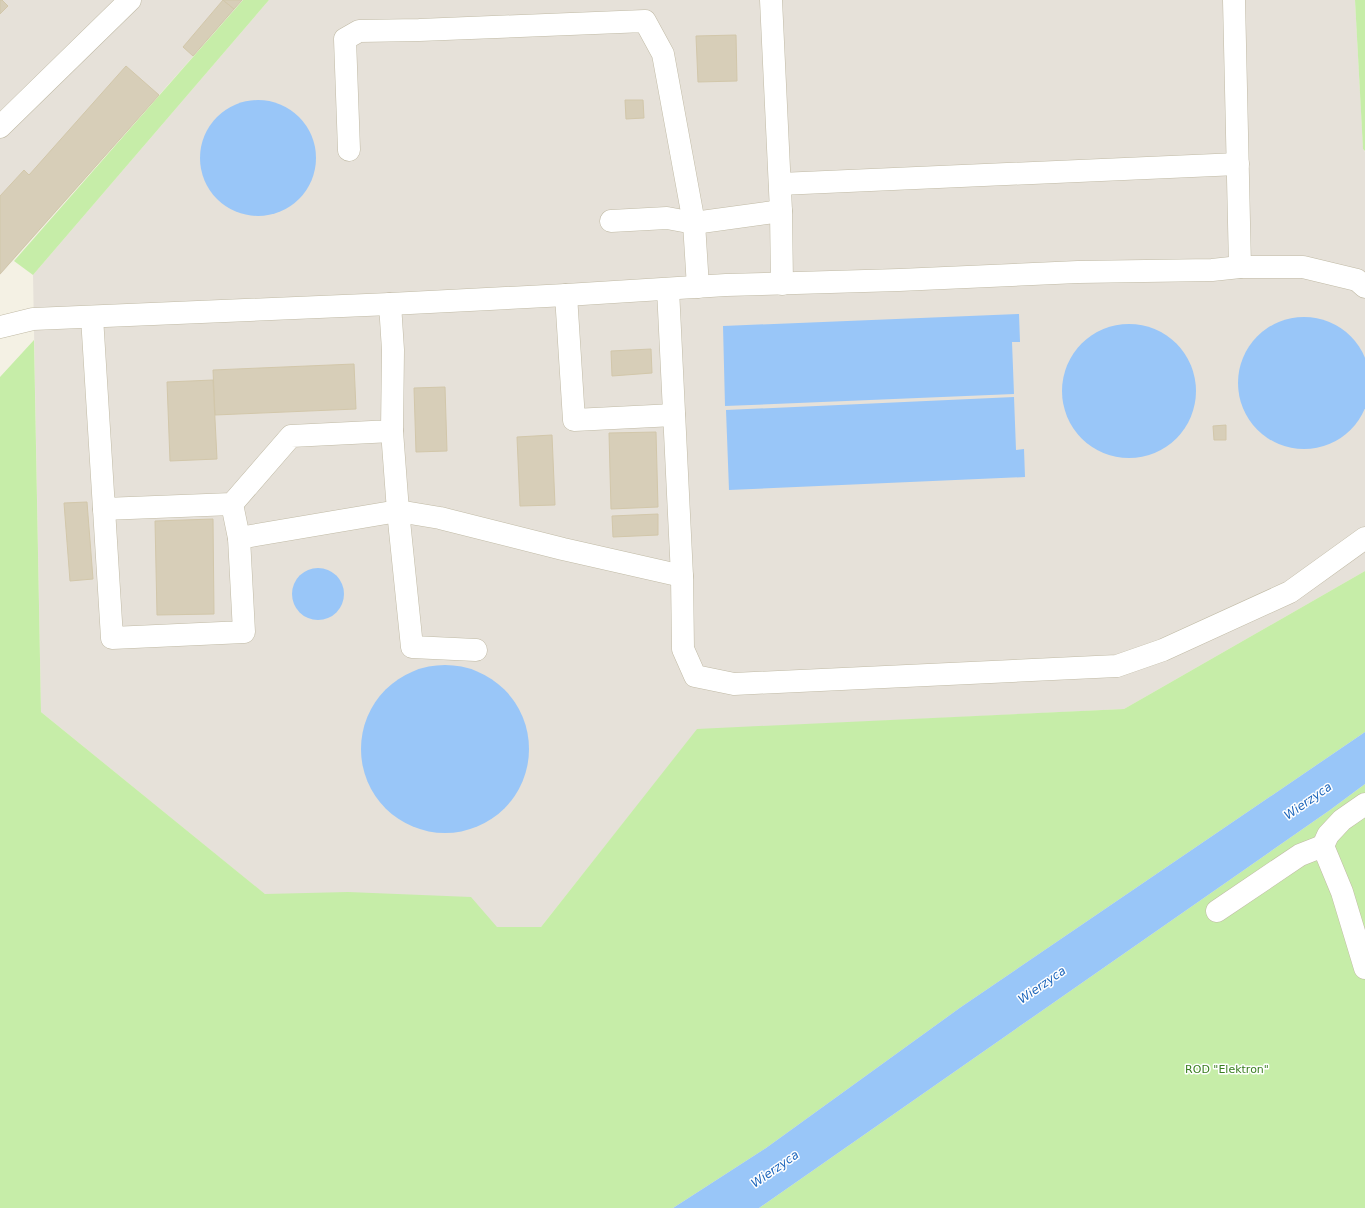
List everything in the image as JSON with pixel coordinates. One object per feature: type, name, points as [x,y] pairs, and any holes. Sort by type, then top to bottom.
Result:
[{"type":"lane","points":[[0,127],[130,0]]},
{"type":"lane","points":[[771,0],[782,212],[782,284]]},
{"type":"lane","points":[[1234,0],[1240,267]]},
{"type":"lane","points":[[349,150],[345,39],[359,31],[645,21],[663,54],[694,223],[698,287]]},
{"type":"lane","points":[[780,184],[1238,164]]},
{"type":"lane","points":[[611,221],[667,218],[694,223],[782,212]]},
{"type":"lane","points":[[0,327],[33,319],[390,304],[698,287],[1078,272],[1212,270],[1240,267],[1303,267],[1357,280],[1365,287]]},
{"type":"lane","points":[[668,289],[682,576],[683,649],[695,676],[734,684],[1117,666],[1163,650],[1290,592],[1365,538]]},
{"type":"lane","points":[[566,295],[574,420],[674,415]]},
{"type":"lane","points":[[390,304],[393,350],[392,431],[398,511],[412,648],[476,650]]},
{"type":"lane","points":[[92,317],[112,638],[244,632],[239,538],[232,504]]},
{"type":"lane","points":[[104,509],[232,504],[291,436],[392,431]]},
{"type":"lane","points":[[239,538],[398,511],[440,518],[563,549],[682,576]]},
{"type":"lane","points":[[1217,911],[1300,855],[1323,846],[1328,835],[1342,820],[1365,804]]},
{"type":"lane","points":[[1323,846],[1342,892],[1365,968]]},
{"type":"shaded area","points":[[0,0],[243,0],[0,275]]},
{"type":"shaded area","points":[[269,0],[1355,0],[1363,148],[1365,152],[1365,571],[1124,709],[697,730],[541,927],[309,930],[41,712],[33,275]]},
{"type":"green space","points":[[243,0],[269,0],[33,275],[14,261]]},
{"type":"green space","points":[[1355,0],[1365,0],[1365,151],[1363,149]]},
{"type":"green space","points":[[34,340],[41,712],[265,894],[348,892],[471,897],[497,927],[541,927],[697,729],[1124,709],[1365,571],[1365,732],[961,1007],[766,1148],[673,1208],[0,1208],[0,377]]},
{"type":"green space","name":"ROD \"Elektron\"","points":[[1365,784],[1365,1208],[759,1208],[1330,810]]},
{"type":"water","points":[[258,100],[280,104],[299,117],[312,136],[316,158],[312,180],[299,199],[280,212],[258,216],[236,212],[217,199],[204,180],[200,158],[204,136],[217,117],[236,104]]},
{"type":"water","points":[[1019,314],[1020,342],[1012,342],[1014,394],[725,406],[723,326]]},
{"type":"water","points":[[1304,317],[1317,318],[1329,322],[1341,328],[1351,336],[1359,346],[1365,358],[1369,370],[1369,396],[1365,408],[1359,420],[1351,430],[1341,438],[1329,444],[1317,448],[1304,449],[1291,448],[1279,444],[1267,438],[1257,430],[1249,420],[1243,408],[1239,396],[1238,383],[1239,370],[1243,358],[1249,346],[1257,336],[1267,328],[1279,322],[1291,318]]},
{"type":"water","points":[[1129,324],[1155,329],[1171,339],[1181,349],[1191,365],[1196,391],[1191,417],[1181,433],[1171,443],[1155,453],[1129,458],[1103,453],[1087,443],[1077,433],[1067,417],[1062,391],[1067,365],[1077,349],[1087,339],[1103,329]]},
{"type":"water","points":[[1014,397],[1016,450],[1024,449],[1025,477],[729,490],[726,410]]},
{"type":"water","points":[[313,568],[323,568],[333,572],[340,579],[344,589],[344,599],[340,609],[333,616],[323,620],[313,620],[303,616],[296,609],[292,599],[292,589],[296,579],[303,572]]},
{"type":"water","points":[[445,665],[469,669],[484,675],[498,684],[510,696],[519,710],[525,725],[529,749],[525,773],[519,788],[510,802],[498,814],[484,823],[469,829],[445,833],[421,829],[406,823],[392,814],[380,802],[371,788],[365,773],[361,749],[365,725],[371,710],[380,696],[392,684],[406,675],[421,669]]},
{"type":"water","name":"Wierzyca","points":[[1365,732],[1365,784],[1330,810],[759,1208],[673,1208],[766,1148],[961,1007]]},
{"type":"building","points":[[0,0],[8,6],[0,14]]},
{"type":"building","points":[[223,0],[234,9],[193,56],[183,47]]},
{"type":"building","points":[[223,0],[242,0],[234,9]]},
{"type":"building","points":[[736,35],[737,81],[698,82],[696,36]]},
{"type":"building","points":[[126,66],[159,95],[0,274],[0,196],[24,170],[29,175]]},
{"type":"building","points":[[625,100],[643,100],[644,118],[626,119]]},
{"type":"building","points":[[651,349],[652,373],[612,376],[611,351]]},
{"type":"building","points":[[354,364],[356,409],[215,415],[213,370]]},
{"type":"building","points":[[213,380],[217,459],[170,461],[167,382]]},
{"type":"building","points":[[445,387],[447,451],[416,452],[414,388]]},
{"type":"building","points":[[1226,425],[1226,440],[1214,440],[1213,426]]},
{"type":"building","points":[[656,432],[658,507],[611,509],[609,433]]},
{"type":"building","points":[[552,435],[555,505],[520,506],[517,437]]},
{"type":"building","points":[[87,502],[93,579],[70,581],[64,503]]},
{"type":"building","points":[[658,514],[658,535],[613,537],[612,516]]},
{"type":"building","points":[[213,519],[214,614],[157,615],[155,521]]}]
